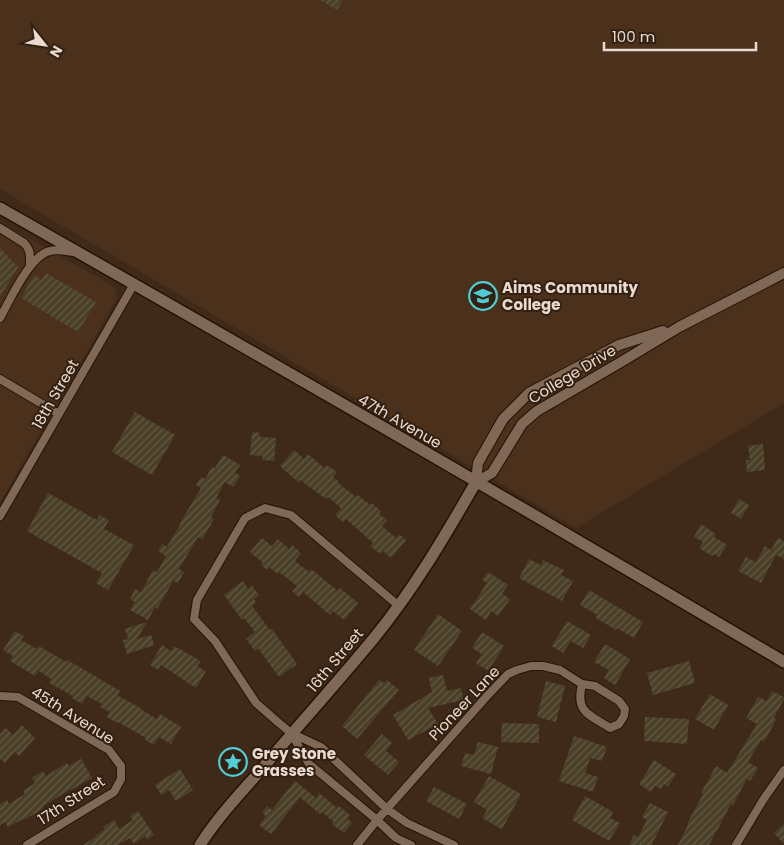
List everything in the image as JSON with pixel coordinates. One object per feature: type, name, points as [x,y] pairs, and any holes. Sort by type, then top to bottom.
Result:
[{"type":"main road","name":"47th Avenue","points":[[0,208],[624,567],[784,662]]},
{"type":"main road","name":"16th Street","points":[[200,845],[232,803],[318,704],[399,606],[426,567],[476,482]]},
{"type":"street","points":[[0,228],[24,242],[30,253],[30,265]]},
{"type":"street","points":[[0,318],[30,265],[40,256],[53,250],[78,252]]},
{"type":"street","name":"College Drive","points":[[476,482],[492,474],[522,424],[537,410],[679,327],[784,273]]},
{"type":"street","name":"18th Street","points":[[0,516],[134,284]]},
{"type":"street","name":"College Drive","points":[[476,482],[478,462],[503,419],[529,393],[620,345],[679,327]]},
{"type":"street","points":[[0,378],[59,414]]},
{"type":"street","points":[[399,606],[291,515],[265,508],[246,518],[198,600],[194,619],[215,642],[256,703],[292,733],[321,747],[387,809],[407,823],[445,843],[454,845]]},
{"type":"street","name":"Pioneer Lane","points":[[357,845],[451,736],[508,674],[531,666],[543,666],[560,670],[582,684],[595,686],[619,700],[625,709],[624,716],[619,724],[610,728],[583,711],[579,694],[582,684]]},
{"type":"street","name":"45th Avenue","points":[[0,696],[18,697],[109,750],[121,766],[121,772]]},
{"type":"street","points":[[292,733],[309,764],[396,838],[411,845]]},
{"type":"street","points":[[736,845],[763,800],[784,770]]},
{"type":"street","name":"17th Street","points":[[27,845],[114,792],[122,780],[121,772]]},
{"type":"shaded area","name":"Aims Community College","points":[[0,0],[784,0],[784,403],[576,528],[0,189]]},
{"type":"shaded area","points":[[0,222],[115,288],[116,300],[0,502]]},
{"type":"building","points":[[320,0],[343,0],[337,10]]},
{"type":"building","points":[[0,248],[18,267],[0,297]]},
{"type":"building","points":[[46,273],[96,302],[78,332],[21,298],[34,275],[42,280]]},
{"type":"building","points":[[135,412],[175,435],[152,475],[112,452]]},
{"type":"building","points":[[252,432],[260,433],[260,437],[276,438],[274,461],[262,460],[263,456],[250,455]]},
{"type":"building","points":[[763,444],[765,470],[747,472],[746,460],[750,460],[748,446]]},
{"type":"building","points":[[294,450],[304,459],[308,454],[324,468],[327,465],[337,472],[333,477],[338,483],[356,497],[358,495],[381,511],[379,514],[387,520],[382,526],[396,538],[399,534],[406,540],[391,558],[383,551],[380,554],[370,546],[373,543],[346,519],[343,522],[335,515],[341,508],[328,497],[326,499],[300,480],[298,482],[280,466]]},
{"type":"building","points":[[223,455],[240,465],[235,473],[240,476],[233,487],[225,482],[216,498],[220,500],[211,517],[214,519],[202,540],[198,537],[179,569],[184,572],[178,583],[173,581],[157,609],[155,607],[148,620],[130,610],[135,602],[130,599],[135,589],[141,592],[153,570],[157,572],[166,556],[158,551],[162,544],[167,547],[181,523],[201,488],[196,485],[201,477],[205,479],[212,467],[215,468]]},
{"type":"building","points":[[48,493],[97,520],[99,515],[109,520],[104,529],[134,545],[108,590],[96,583],[102,573],[27,531]]},
{"type":"building","points":[[739,499],[749,505],[741,519],[731,513]]},
{"type":"building","points":[[701,524],[716,534],[714,537],[727,545],[719,557],[714,554],[712,556],[699,548],[703,542],[694,537]]},
{"type":"building","points":[[262,538],[272,546],[278,539],[289,549],[292,545],[301,553],[295,561],[309,572],[311,569],[338,591],[340,588],[358,603],[344,620],[333,611],[330,615],[303,592],[299,597],[292,591],[297,586],[279,572],[278,574],[269,567],[267,570],[261,565],[263,563],[250,552]]},
{"type":"building","points":[[778,538],[784,541],[784,559],[776,555],[761,583],[738,571],[746,557],[756,562],[765,546],[771,550]]},
{"type":"building","points":[[529,559],[541,565],[543,560],[564,570],[561,575],[573,581],[562,601],[519,578]]},
{"type":"building","points":[[488,572],[508,585],[502,594],[510,599],[498,616],[491,611],[486,620],[470,609],[487,583],[482,580]]},
{"type":"building","points":[[243,581],[248,589],[252,586],[259,595],[254,599],[256,603],[252,606],[270,630],[272,629],[297,664],[279,677],[258,648],[255,651],[246,639],[255,632],[244,618],[242,620],[224,595]]},
{"type":"building","points":[[589,590],[643,622],[634,638],[596,618],[597,615],[580,605]]},
{"type":"building","points":[[438,614],[462,631],[438,666],[414,650]]},
{"type":"building","points":[[567,621],[591,635],[583,648],[571,641],[563,653],[552,646]]},
{"type":"building","points":[[147,622],[137,639],[151,635],[154,645],[127,654],[123,640],[128,639],[125,629]]},
{"type":"building","points":[[15,631],[24,636],[21,640],[37,649],[39,646],[66,662],[67,660],[83,669],[120,691],[117,695],[157,719],[160,714],[181,727],[171,744],[159,737],[154,745],[145,740],[146,738],[107,717],[110,712],[100,707],[102,704],[87,696],[82,704],[72,698],[73,696],[49,683],[51,679],[39,671],[35,676],[10,661],[13,656],[3,650]]},
{"type":"building","points":[[482,632],[504,646],[488,671],[476,663],[482,654],[472,648]]},
{"type":"building","points":[[605,644],[630,659],[615,685],[604,678],[609,670],[594,662]]},
{"type":"building","points":[[162,645],[171,651],[174,646],[201,661],[197,666],[206,671],[196,688],[161,665],[158,670],[150,665]]},
{"type":"building","points":[[689,661],[695,683],[653,695],[647,673]]},
{"type":"building","points":[[443,675],[447,691],[461,688],[464,700],[428,708],[438,724],[408,740],[393,715],[432,692],[429,678]]},
{"type":"building","points":[[379,680],[384,683],[387,680],[399,690],[357,739],[342,726]]},
{"type":"building","points":[[546,681],[565,686],[556,722],[537,717]]},
{"type":"building","points":[[772,691],[784,697],[784,699],[774,718],[776,720],[764,742],[761,740],[748,762],[758,768],[750,781],[747,779],[733,805],[731,804],[709,845],[678,845],[703,794],[701,793],[716,766],[727,773],[757,724],[746,718],[758,697],[767,701]]},
{"type":"building","points":[[710,694],[728,705],[714,730],[695,719]]},
{"type":"building","points":[[645,717],[689,719],[687,744],[644,741]]},
{"type":"building","points":[[502,723],[539,724],[539,743],[501,742]]},
{"type":"building","points":[[22,725],[35,738],[19,756],[15,752],[5,763],[0,759],[0,734],[6,728],[13,735]]},
{"type":"building","points":[[382,734],[392,743],[386,751],[399,762],[388,775],[364,755]]},
{"type":"building","points":[[574,736],[607,747],[602,761],[590,758],[585,773],[598,777],[593,792],[559,781]]},
{"type":"building","points":[[478,742],[498,747],[491,774],[461,766],[465,753],[474,755]]},
{"type":"building","points":[[81,759],[92,778],[43,806],[44,808],[24,820],[8,827],[5,822],[0,825],[0,804],[7,800],[9,804],[25,794],[23,791],[35,783],[32,778],[43,771],[46,776],[67,763],[69,766]]},
{"type":"building","points":[[654,760],[676,774],[668,787],[664,784],[661,789],[655,786],[651,792],[639,784]]},
{"type":"building","points":[[180,769],[193,790],[176,801],[169,790],[161,795],[155,785]]},
{"type":"building","points":[[489,776],[521,794],[502,829],[482,818],[487,810],[474,802]]},
{"type":"building","points":[[295,781],[316,798],[319,793],[337,808],[339,806],[350,815],[347,818],[352,823],[344,833],[332,824],[334,822],[322,812],[320,814],[300,797],[271,834],[259,825],[266,816],[262,813],[267,806],[272,810]]},
{"type":"building","points":[[434,787],[467,804],[459,819],[426,801]]},
{"type":"building","points":[[585,796],[613,812],[610,818],[620,823],[609,841],[572,820]]},
{"type":"building","points":[[650,803],[668,812],[653,845],[629,845],[634,835],[638,837],[647,820],[642,817]]},
{"type":"building","points":[[138,811],[154,835],[147,840],[145,836],[134,844],[130,838],[118,845],[83,845],[96,837],[105,829],[103,827],[114,820],[119,829],[133,820],[130,816]]},
{"type":"building","points":[[784,824],[784,844],[774,833]]},
{"type":"place","name":"Aims Community College","points":[[483,296]]},
{"type":"place","name":"Grey Stone Grasses","points":[[233,762]]}]
